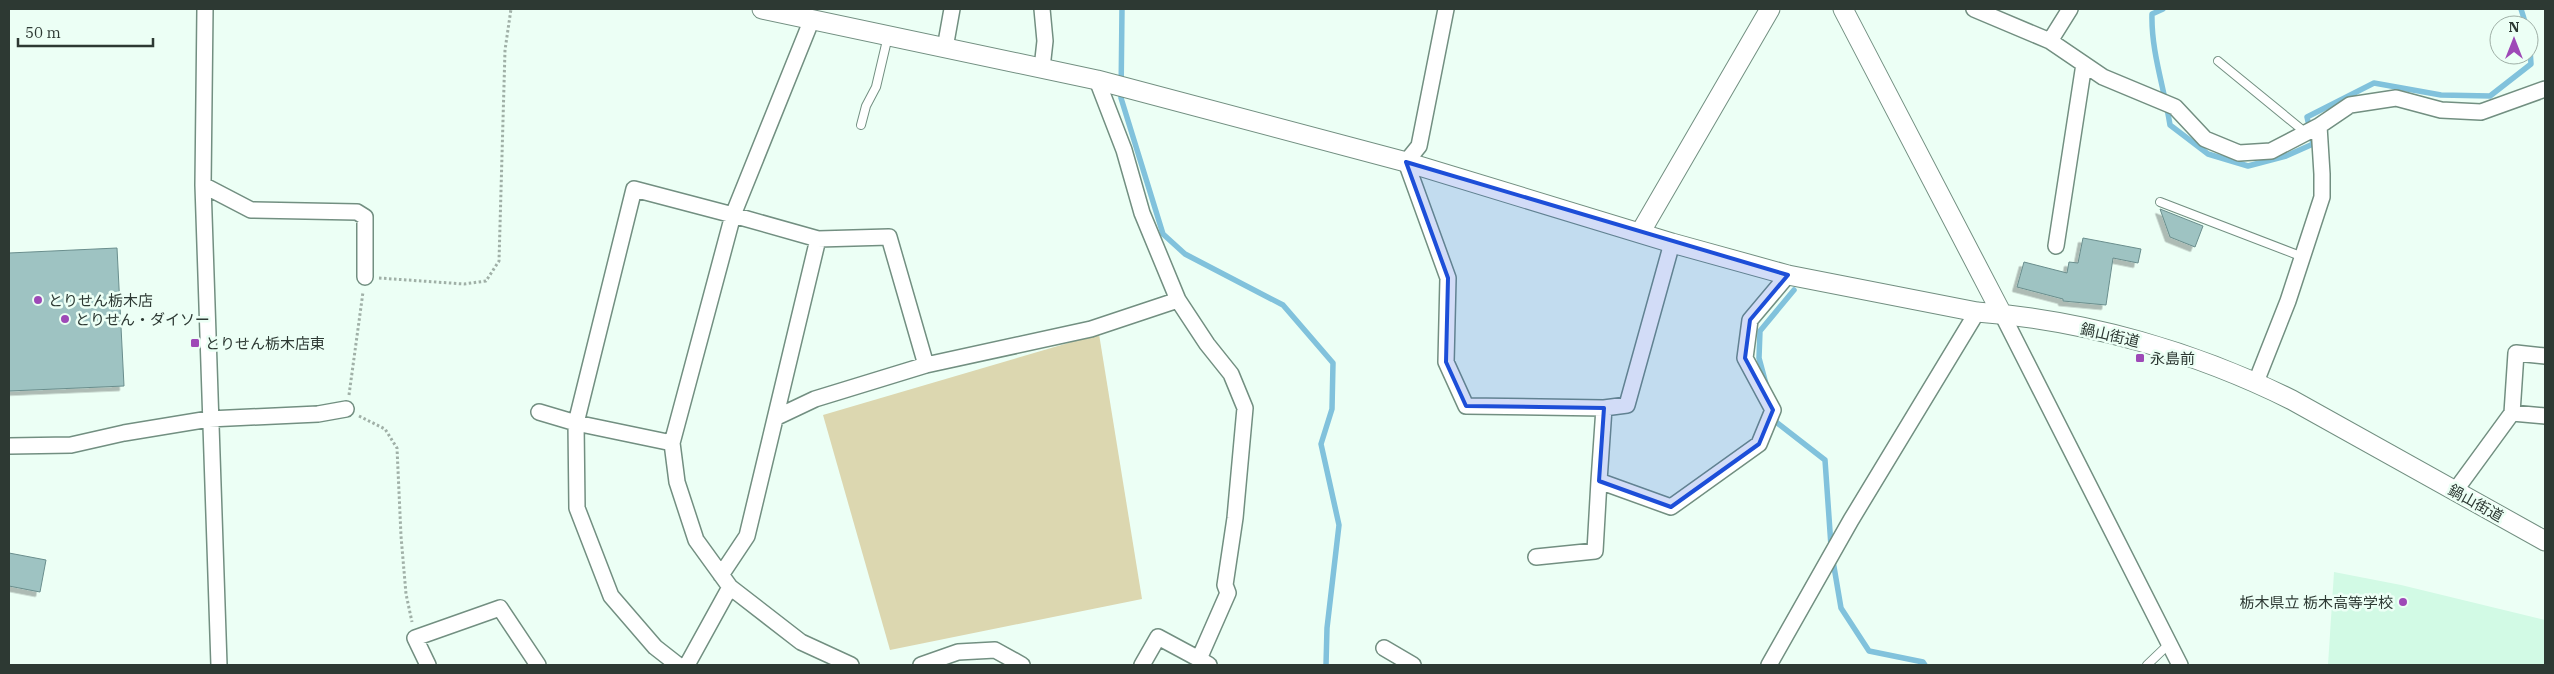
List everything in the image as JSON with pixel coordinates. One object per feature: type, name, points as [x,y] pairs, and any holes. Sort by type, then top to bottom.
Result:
[{"type":"street","points":[[205,9],[203,185],[209,419],[219,665]]},
{"type":"street","name":"鍋山街道","points":[[762,9],[1097,80],[1406,162],[1672,243],[1788,275],[1977,312],[2002,314],[2091,330],[2147,343],[2256,382],[2292,400],[2545,541]]},
{"type":"street","points":[[945,48],[952,9]]},
{"type":"street","points":[[1042,9],[1045,41],[1042,68]]},
{"type":"street","points":[[1446,9],[1418,146],[1406,162],[1448,278],[1446,362],[1466,406],[1604,408],[1626,405],[1672,243]]},
{"type":"street","points":[[1640,233],[1770,9]]},
{"type":"street","points":[[1843,9],[2002,314],[2180,665]]},
{"type":"street","points":[[1974,9],[2050,41],[2103,76],[2176,107],[2205,139],[2239,153],[2271,151],[2312,129],[2350,105],[2396,98],[2440,110],[2481,112],[2545,89]]},
{"type":"street","points":[[2050,41],[2070,9]]},
{"type":"street","points":[[812,19],[733,215],[672,443],[677,482],[696,540],[730,587],[801,642],[851,665]]},
{"type":"street","points":[[2056,246],[2084,64]]},
{"type":"street","points":[[1097,80],[1124,150],[1142,213],[1178,300],[1207,344],[1231,374],[1245,408],[1235,518],[1225,585],[1228,593],[1204,662],[1158,637],[1142,665]]},
{"type":"street","points":[[2256,382],[2303,257],[2322,197],[2322,174],[2312,129]]},
{"type":"street","points":[[203,185],[251,210],[357,212],[365,217],[365,277]]},
{"type":"street","points":[[678,665],[655,647],[611,596],[577,508],[576,423],[634,189],[818,239],[889,237],[926,366]]},
{"type":"street","points":[[721,574],[748,536],[818,239]]},
{"type":"street","points":[[1599,481],[1670,507],[1758,444],[1773,410],[1744,358],[1750,320],[1788,275]]},
{"type":"street","points":[[777,417],[815,399],[926,366],[1091,329],[1178,300]]},
{"type":"street","points":[[1769,665],[1851,520],[1977,312]]},
{"type":"street","points":[[2455,491],[2512,413],[2516,353],[2545,356]]},
{"type":"street","points":[[1536,557],[1595,551],[1604,408]]},
{"type":"street","points":[[9,446],[71,445],[124,433],[209,419],[318,414],[346,409]]},
{"type":"street","points":[[538,412],[576,423],[672,443]]},
{"type":"street","points":[[2512,413],[2545,416]]},
{"type":"street","points":[[687,665],[730,587]]},
{"type":"street","points":[[428,665],[415,638],[500,608],[538,665]]},
{"type":"street","points":[[1384,648],[1413,665]]},
{"type":"street","points":[[921,665],[958,652],[995,650],[1022,665]]},
{"type":"lane","points":[[861,125],[866,106],[876,87],[888,36]]},
{"type":"lane","points":[[2218,61],[2312,129]]},
{"type":"lane","points":[[2160,202],[2303,257]]},
{"type":"lane","points":[[2147,665],[2169,644]]},
{"type":"path","points":[[415,638],[406,594],[397,448],[385,430],[346,409],[365,277],[464,284],[486,281],[499,261],[505,50],[511,9]]},
{"type":"highlighted area","points":[[1406,162],[1788,275],[1750,320],[1745,358],[1773,410],[1759,444],[1671,507],[1599,481],[1604,408],[1466,406],[1446,362],[1448,278]]},
{"type":"shaded area","points":[[1099,334],[1142,599],[890,650],[823,415]]},
{"type":"shaded area","name":"栃木県立 栃木高等学校","points":[[2334,572],[2401,585],[2545,620],[2545,665],[2328,665]]},
{"type":"building","points":[[2160,209],[2203,226],[2195,247],[2170,237]]},
{"type":"building","points":[[2083,238],[2141,249],[2138,263],[2113,258],[2106,305],[2063,301],[2063,299],[2017,287],[2024,262],[2067,273],[2069,262],[2078,263]]},
{"type":"building","name":"とりせん・ダイソー","points":[[117,248],[124,386],[9,391],[9,253]]},
{"type":"building","points":[[9,553],[46,560],[40,592],[9,586]]},
{"type":"waterway","points":[[1122,9],[1121,98],[1163,234],[1185,254],[1283,305],[1333,363],[1332,409],[1321,444],[1339,525],[1327,628],[1326,665]]},
{"type":"waterway","points":[[2163,9],[2152,14],[2152,28],[2170,125],[2208,154],[2248,166],[2286,156],[2313,144],[2307,117],[2374,83],[2441,95],[2490,96],[2530,65]]},
{"type":"waterway","points":[[2521,9],[2523,15]]},
{"type":"waterway","points":[[1766,384],[1759,358],[1760,331],[1794,290]]},
{"type":"waterway","points":[[1775,415],[1776,422],[1825,460],[1831,546]]},
{"type":"waterway","points":[[1833,561],[1841,608],[1869,651],[1923,662],[1925,665]]},
{"type":"place","name":"とりせん栃木店","points":[[38,300]]},
{"type":"place","name":"とりせん・ダイソー","points":[[65,319]]},
{"type":"place","name":"とりせん栃木店東","points":[[195,343]]},
{"type":"place","name":"永島前","points":[[2140,358]]},
{"type":"place","name":"栃木県立 栃木高等学校","points":[[2403,602]]}]
